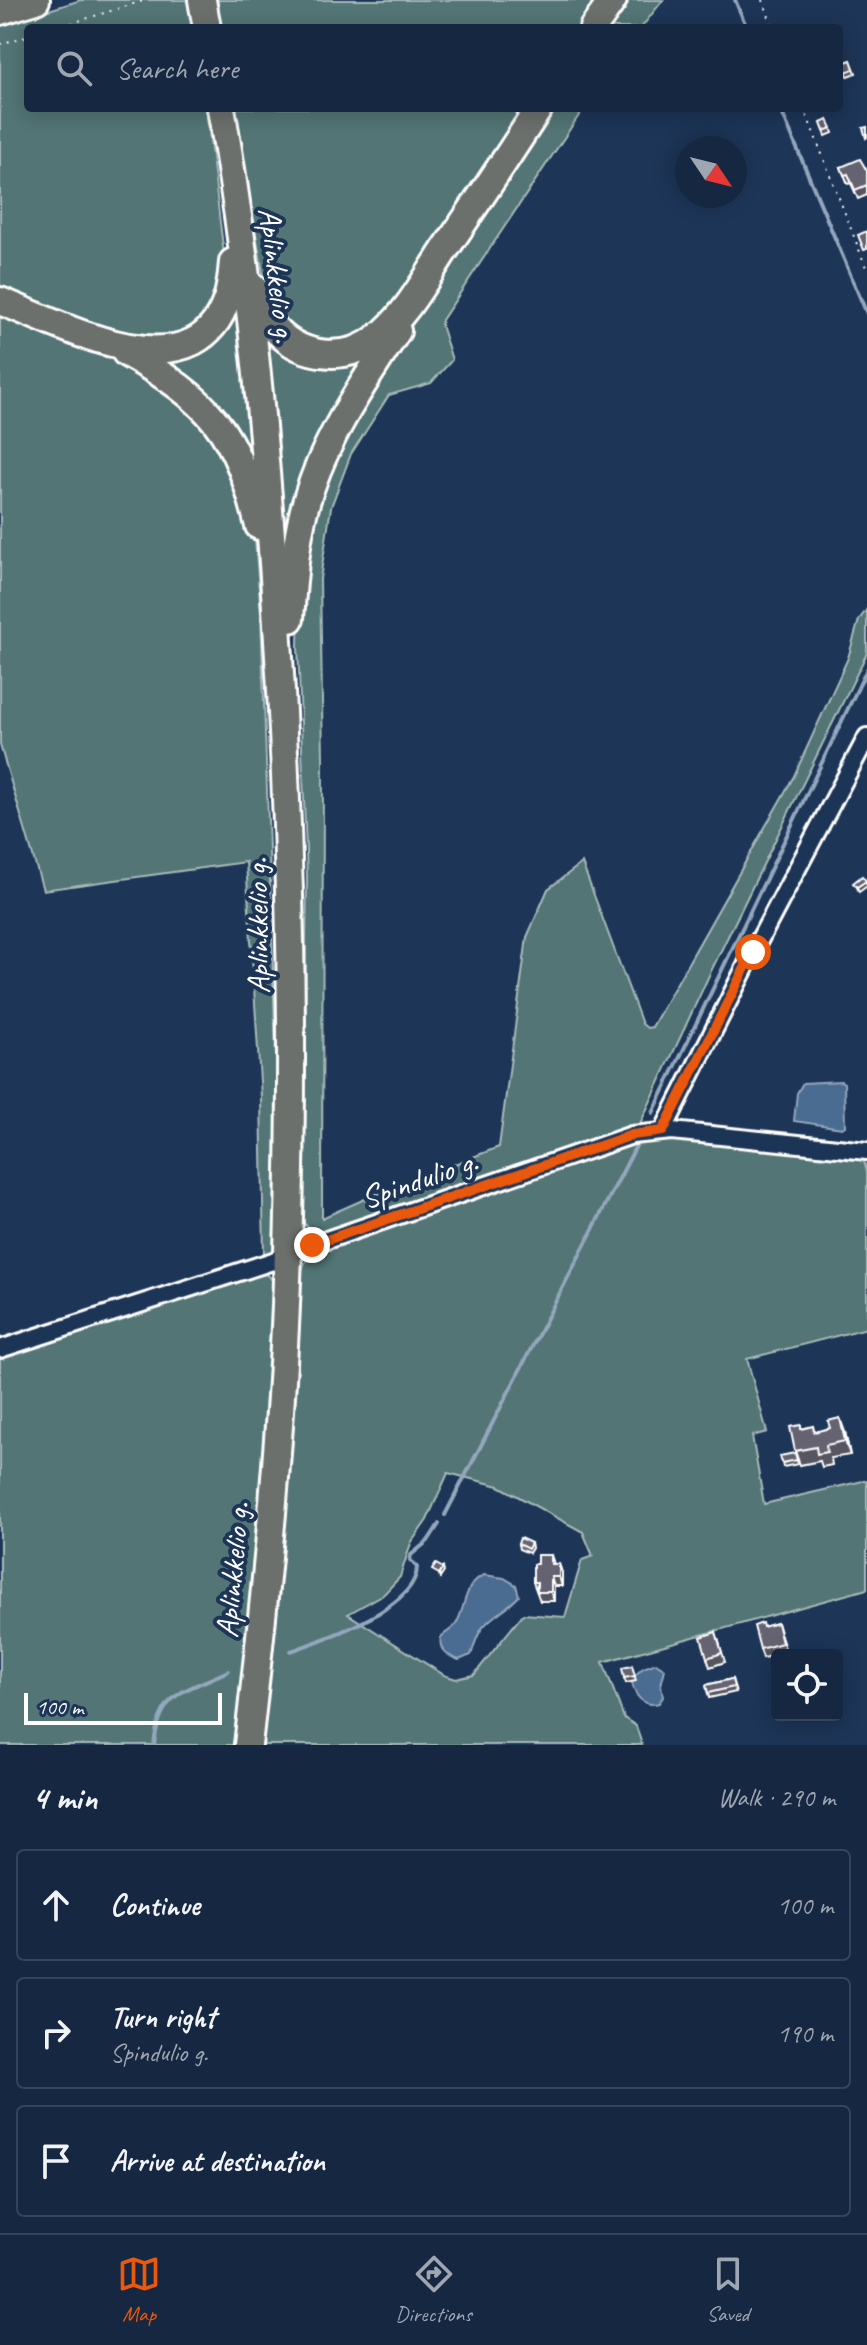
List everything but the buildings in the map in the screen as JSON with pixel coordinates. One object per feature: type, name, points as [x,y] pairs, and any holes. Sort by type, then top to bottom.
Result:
[{"type":"highway","points":[[0,11],[36,0]]},
{"type":"highway","points":[[593,24],[606,0]]},
{"type":"highway","points":[[594,24],[613,0]]},
{"type":"highway","name":"Aplinkkelio g.","points":[[222,112],[240,242],[271,515],[290,855],[292,1004],[288,1255],[266,1582],[248,1745]]},
{"type":"highway","points":[[284,710],[297,542],[309,494],[324,453],[420,289],[536,112]]},
{"type":"highway","points":[[240,242],[260,303],[276,330],[306,350],[327,354],[361,349],[378,338],[420,289]]},
{"type":"highway","points":[[0,301],[109,343],[146,351],[170,350],[205,333],[217,320],[229,295],[240,242]]},
{"type":"highway","points":[[109,343],[178,383],[210,413],[223,431],[246,476],[275,589]]},
{"type":"street","points":[[663,1131],[867,737]]},
{"type":"street","name":"Spindulio g.","points":[[0,1349],[288,1255],[632,1135],[663,1131],[867,1151]]},
{"type":"path","points":[[69,24],[146,0]]},
{"type":"path","points":[[763,0],[772,24]]},
{"type":"path","points":[[0,44],[24,37]]},
{"type":"path","points":[[806,112],[867,270]]},
{"type":"green space","points":[[81,0],[200,0],[197,24],[24,24],[24,112],[206,112],[226,271],[224,290],[192,335],[143,344],[0,290],[0,25]]},
{"type":"green space","points":[[214,0],[599,0],[583,24],[218,24]]},
{"type":"green space","points":[[623,0],[663,0],[644,24],[608,24]]},
{"type":"green space","points":[[234,112],[525,112],[380,328],[336,348],[286,330],[265,284]]},
{"type":"green space","points":[[548,112],[581,112],[442,320],[452,360],[431,383],[389,395],[351,454],[331,507],[320,579],[323,760],[322,1218],[499,1147],[527,937],[548,889],[582,863],[642,1024],[652,1027],[794,776],[848,658],[859,620],[867,609],[867,653],[712,969],[640,1124],[314,1234],[302,1221],[307,877],[298,646],[300,575],[307,529],[340,435],[425,297]]},
{"type":"green space","points":[[237,305],[257,477],[150,358]]},
{"type":"green space","points":[[0,310],[102,348],[196,406],[249,510],[255,539],[261,614],[280,1114],[278,1242],[274,1250],[264,1255],[261,1097],[246,862],[43,890],[0,745]]},
{"type":"green space","points":[[261,320],[279,342],[375,353],[287,557]]},
{"type":"green space","points":[[648,1139],[688,1141],[863,1158],[867,1172],[867,1328],[747,1359],[767,1432],[752,1436],[764,1504],[867,1480],[867,1589],[603,1662],[624,1718],[636,1726],[642,1745],[261,1745],[299,1282],[305,1262],[312,1254],[330,1245]],"holes":[[[448,1473],[499,1486],[583,1532],[593,1556],[582,1560],[565,1617],[523,1614],[474,1675],[456,1679],[444,1675],[348,1614],[384,1594],[400,1577],[411,1543],[427,1520]]]},
{"type":"green space","points":[[255,1273],[268,1275],[273,1281],[275,1312],[249,1653],[237,1745],[0,1745],[0,1359]]},
{"type":"water","points":[[803,1083],[844,1083],[845,1126],[794,1121],[797,1093]]},
{"type":"water","points":[[484,1575],[504,1578],[516,1585],[519,1596],[484,1626],[471,1655],[459,1660],[442,1649],[441,1637],[456,1624],[472,1584]]},
{"type":"water","points":[[656,1663],[665,1669],[661,1685],[663,1697],[659,1703],[643,1702],[636,1694],[632,1678],[643,1668]]},
{"type":"waterway","points":[[735,0],[745,24]]},
{"type":"waterway","points":[[782,112],[867,314]]},
{"type":"waterway","points":[[653,1113],[867,669]]},
{"type":"waterway","points":[[445,1515],[637,1144]]},
{"type":"waterway","points":[[291,1651],[366,1620],[402,1596],[413,1582],[417,1567],[410,1560],[411,1555],[428,1541],[439,1524]]},
{"type":"waterway","points":[[154,1745],[157,1727],[168,1703],[187,1689],[228,1671]]},
{"type":"route","points":[[312,1245],[632,1135],[663,1131],[753,952]]}]
